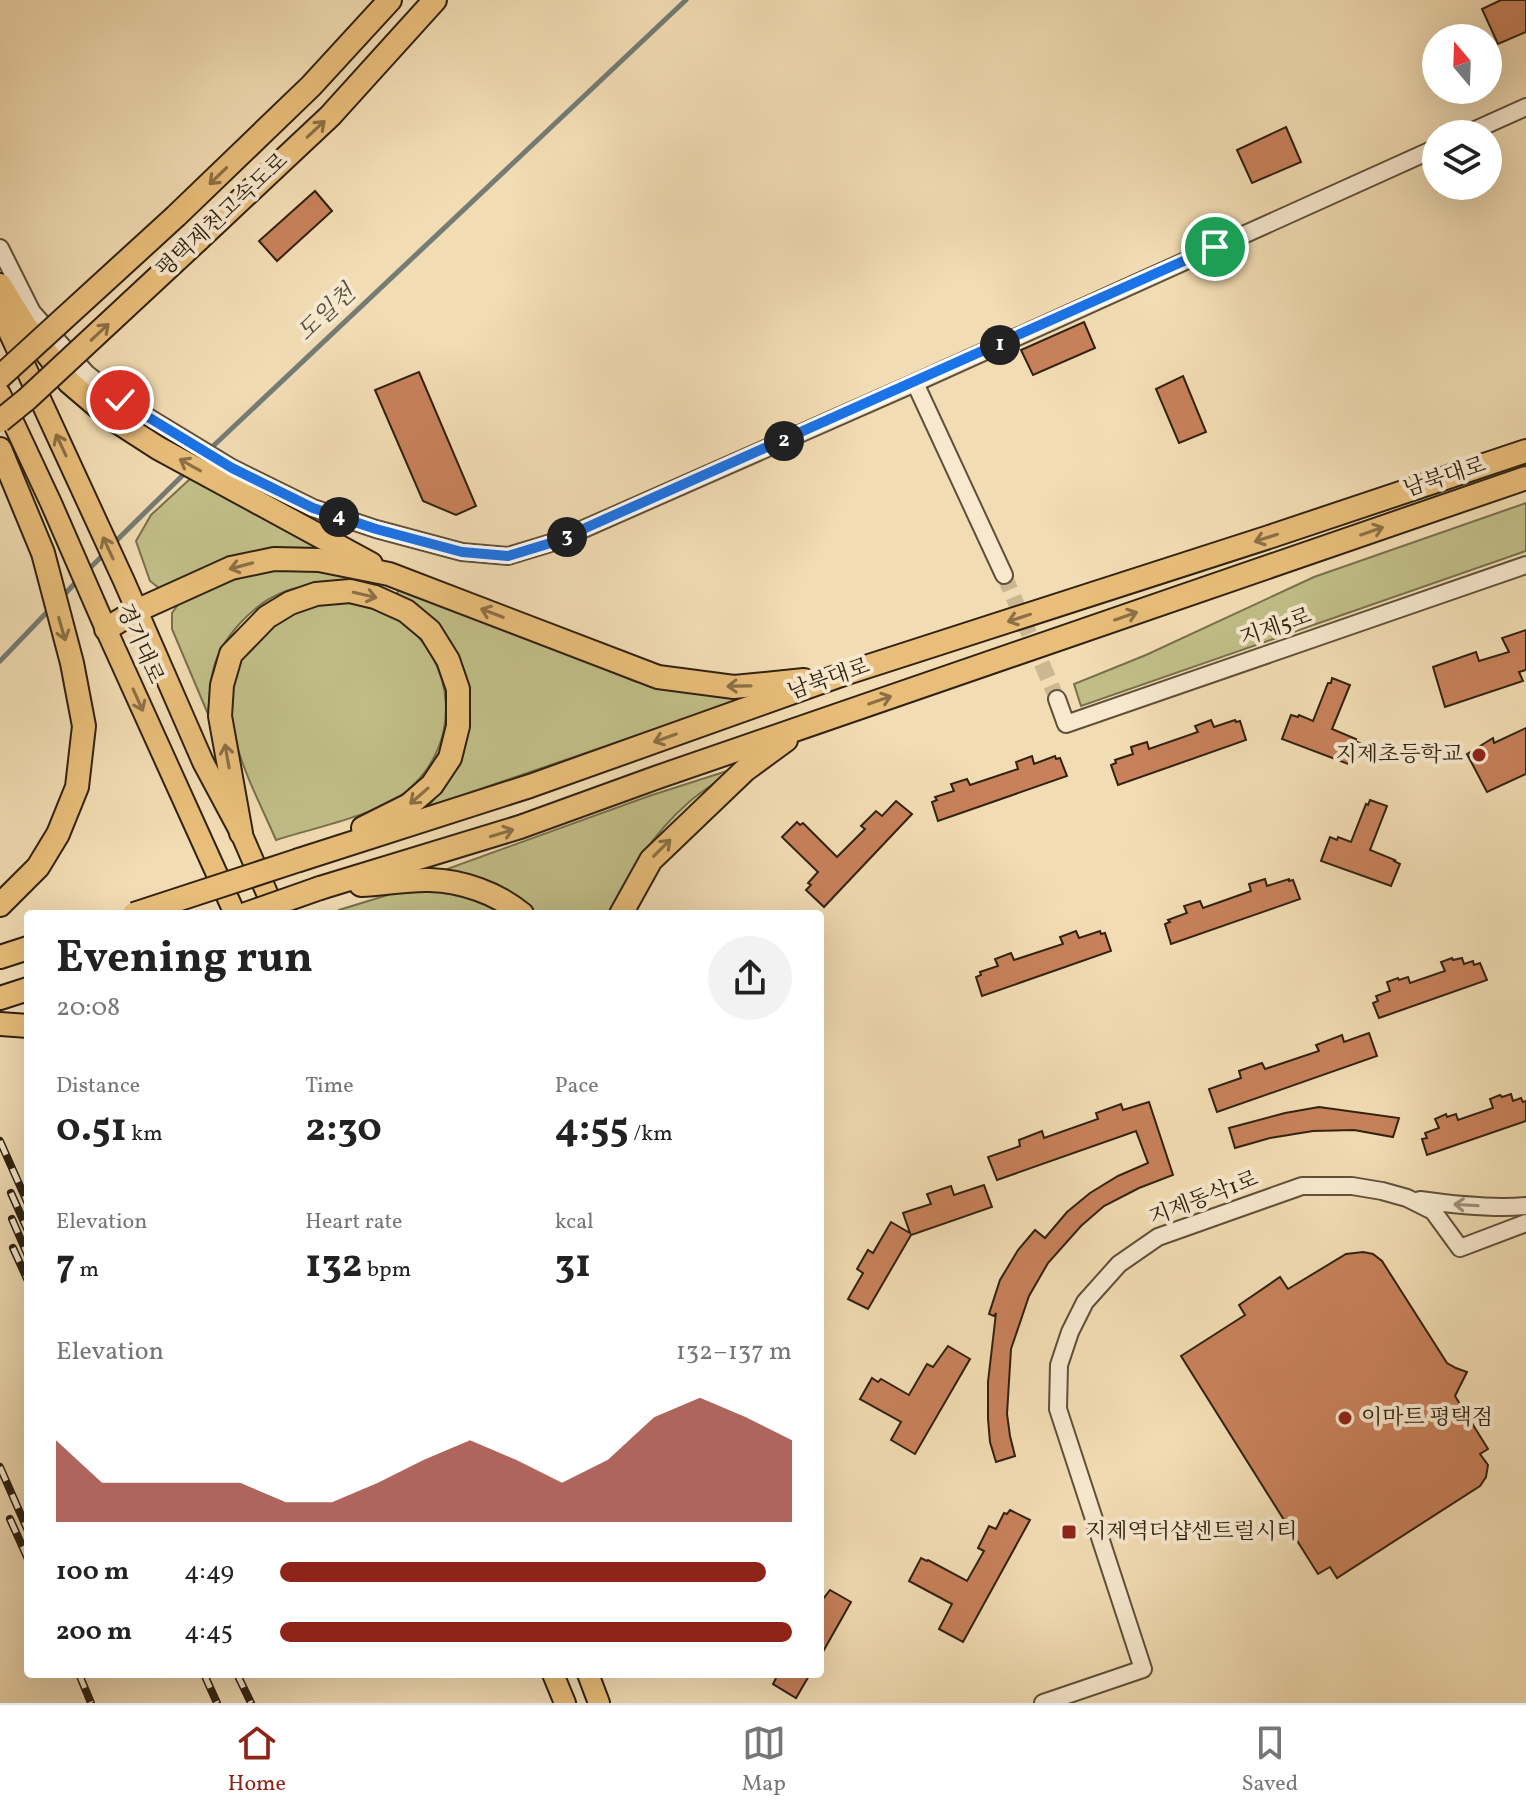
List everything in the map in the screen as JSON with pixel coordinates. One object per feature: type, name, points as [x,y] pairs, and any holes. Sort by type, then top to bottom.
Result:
[{"type":"highway","name":"평택제천고속도로","points":[[0,377],[176,216],[311,86],[390,0]]},
{"type":"highway","name":"평택제천고속도로","points":[[0,421],[330,116],[435,0]]},
{"type":"highway","points":[[0,285],[24,324],[69,382],[110,417],[163,439],[389,574]]},
{"type":"highway","points":[[0,449],[43,553],[72,663],[84,726],[77,787],[58,834],[38,867],[0,905]]},
{"type":"highway","name":"남북대로","points":[[146,910],[530,786],[844,674],[1526,451]]},
{"type":"highway","name":"남북대로","points":[[257,910],[520,827],[1526,478]]},
{"type":"highway","points":[[106,629],[136,611],[231,568],[274,559],[319,560],[389,574],[658,677],[734,687],[844,674]]},
{"type":"highway","points":[[241,833],[220,716],[222,685],[231,654],[267,617],[290,603],[316,594],[350,591],[386,601],[406,611],[430,631],[448,660],[458,689],[458,726],[450,758],[432,785],[409,805],[299,860]]},
{"type":"highway","points":[[623,910],[651,860],[745,770],[807,725]]},
{"type":"highway","points":[[320,888],[430,880],[491,894],[516,910]]},
{"type":"highway","points":[[0,957],[24,949]]},
{"type":"highway","points":[[0,998],[24,990]]},
{"type":"highway","points":[[0,1024],[24,1026]]},
{"type":"main road","name":"경기대로","points":[[0,312],[124,581],[203,762],[241,833],[274,910]]},
{"type":"main road","name":"경기대로","points":[[0,394],[233,910]]},
{"type":"main road","points":[[555,1678],[565,1703]]},
{"type":"main road","points":[[590,1678],[599,1703]]},
{"type":"street","points":[[1497,120],[1526,107]]},
{"type":"street","points":[[227,476],[376,529],[462,552],[508,556],[554,542],[1422,154]]},
{"type":"street","points":[[0,248],[32,312],[86,373],[163,439]]},
{"type":"street","points":[[915,383],[1004,575]]},
{"type":"street","name":"지제5로","points":[[1057,699],[1066,724],[1526,565]]},
{"type":"street","name":"지제동삭1로","points":[[1043,1703],[1143,1669],[1058,1409],[1059,1365],[1070,1332],[1085,1302],[1119,1264],[1158,1237],[1302,1186],[1352,1186],[1407,1198],[1433,1211],[1460,1248],[1526,1223]]},
{"type":"street","points":[[1407,1198],[1453,1205],[1526,1206]]},
{"type":"shaded area","points":[[191,478],[322,550],[229,559],[159,588],[150,581],[136,541],[151,515]]},
{"type":"shaded area","points":[[1526,503],[1526,551],[1081,706],[1074,684],[1146,655],[1314,577]]},
{"type":"shaded area","points":[[304,567],[369,580],[366,586],[329,582],[297,588],[274,596],[251,612],[231,634],[217,659],[208,714],[172,629],[172,613],[180,602],[255,571]]},
{"type":"shaded area","points":[[398,591],[517,632],[634,681],[669,690],[747,694],[749,697],[428,807],[457,767],[465,746],[469,699],[465,674],[396,596]]},
{"type":"shaded area","points":[[354,601],[394,616],[416,634],[431,655],[441,678],[446,703],[444,728],[436,752],[423,775],[391,802],[360,815],[276,840],[237,745],[229,694],[234,670],[246,649],[294,611],[317,603]]},
{"type":"shaded area","points":[[727,771],[728,774],[688,803],[653,840],[633,869],[612,910],[521,910],[436,873]]},
{"type":"shaded area","points":[[417,890],[462,891],[501,910],[339,910],[391,894]]},
{"type":"building","points":[[1501,0],[1526,0],[1526,32],[1502,42],[1502,24],[1489,24],[1482,9]]},
{"type":"building","points":[[1286,127],[1301,162],[1252,183],[1237,150]]},
{"type":"building","points":[[315,191],[332,211],[277,261],[259,241]]},
{"type":"building","points":[[1084,322],[1095,348],[1033,375],[1021,350]]},
{"type":"building","points":[[419,372],[476,506],[456,515],[423,501],[375,390]]},
{"type":"building","points":[[1183,376],[1206,432],[1179,443],[1156,389]]},
{"type":"building","points":[[1526,630],[1526,670],[1519,672],[1523,681],[1445,707],[1433,667],[1476,652],[1479,661],[1509,652],[1502,638]]},
{"type":"building","points":[[1332,678],[1350,685],[1332,729],[1360,743],[1351,765],[1282,739],[1291,715],[1313,721]]},
{"type":"building","points":[[1211,720],[1214,727],[1240,721],[1246,740],[1118,785],[1111,765],[1116,763],[1115,760],[1133,754],[1131,747],[1147,742],[1149,749],[1198,732],[1195,726]]},
{"type":"building","points":[[1526,728],[1526,774],[1487,792],[1467,754],[1493,738],[1494,743]]},
{"type":"building","points":[[1032,756],[1034,764],[1055,756],[1056,759],[1060,758],[1067,776],[938,821],[932,802],[937,800],[935,797],[954,791],[951,784],[967,779],[970,785],[1018,769],[1016,762]]},
{"type":"building","points":[[1370,800],[1387,806],[1370,850],[1400,864],[1391,886],[1321,861],[1330,837],[1351,842]]},
{"type":"building","points":[[896,801],[912,814],[824,907],[806,890],[818,872],[782,837],[797,822],[800,825],[803,823],[837,857],[865,829],[861,826],[876,811],[882,816]]},
{"type":"building","points":[[1265,879],[1267,886],[1293,880],[1300,899],[1171,944],[1165,924],[1187,913],[1184,906],[1200,901],[1203,908],[1251,891],[1249,884]]},
{"type":"building","points":[[1076,931],[1079,938],[1100,931],[1101,934],[1105,933],[1111,951],[982,996],[976,977],[981,975],[980,972],[998,966],[995,959],[1011,953],[1014,960],[1063,944],[1060,937]]},
{"type":"building","points":[[1462,958],[1464,964],[1473,961],[1474,965],[1480,963],[1487,980],[1379,1018],[1373,1003],[1378,1001],[1376,996],[1390,991],[1387,982],[1408,977],[1410,983],[1445,971],[1441,962]]},
{"type":"building","points":[[1369,1033],[1377,1056],[1217,1112],[1209,1089],[1241,1078],[1239,1071],[1262,1063],[1265,1069],[1319,1051],[1316,1045],[1342,1035],[1344,1042]]},
{"type":"building","points":[[1511,1094],[1513,1101],[1521,1098],[1523,1102],[1526,1101],[1526,1121],[1427,1155],[1422,1139],[1427,1138],[1425,1133],[1439,1128],[1435,1119],[1456,1114],[1458,1120],[1493,1108],[1490,1099]]},
{"type":"building","points":[[1149,1102],[1173,1175],[1104,1206],[1048,1263],[1029,1296],[1011,1349],[1007,1414],[1015,1456],[996,1462],[990,1442],[988,1382],[996,1313],[994,1316],[989,1314],[1000,1280],[1018,1250],[1035,1230],[1045,1238],[1067,1212],[1090,1193],[1148,1163],[1136,1131],[997,1180],[988,1157],[1020,1146],[1019,1140],[1042,1131],[1044,1138],[1098,1119],[1096,1113],[1121,1104],[1123,1110]]},
{"type":"building","points":[[1319,1107],[1399,1118],[1393,1137],[1354,1130],[1313,1131],[1235,1148],[1229,1128]]},
{"type":"building","points":[[984,1185],[992,1207],[911,1235],[868,1309],[848,1299],[863,1273],[857,1269],[868,1250],[873,1253],[891,1222],[910,1233],[903,1213],[931,1204],[927,1194],[951,1186],[954,1195]]},
{"type":"building","name":"이마트 평택점","points":[[1346,1254],[1373,1254],[1382,1261],[1447,1363],[1467,1372],[1455,1396],[1488,1449],[1480,1454],[1488,1465],[1486,1477],[1480,1486],[1337,1578],[1330,1567],[1318,1574],[1181,1356],[1245,1315],[1239,1305],[1280,1277],[1288,1289]]},
{"type":"building","points":[[948,1346],[970,1359],[915,1454],[891,1440],[901,1422],[860,1399],[872,1378],[878,1382],[881,1379],[909,1395],[927,1364],[933,1367]]},
{"type":"building","points":[[1010,1510],[1030,1520],[963,1642],[939,1629],[952,1604],[909,1581],[921,1558],[967,1581],[984,1551],[978,1548],[989,1526],[996,1529],[1004,1513]]},
{"type":"building","points":[[830,1590],[851,1602],[824,1650],[824,1598]]},
{"type":"building","points":[[776,1678],[808,1678],[796,1698],[773,1684]]},
{"type":"waterway","name":"도일천","points":[[210,449],[686,0]]},
{"type":"waterway","name":"도일천","points":[[113,544],[188,470]]},
{"type":"waterway","name":"도일천","points":[[88,570],[106,552]]},
{"type":"waterway","name":"도일천","points":[[63,596],[78,580]]},
{"type":"waterway","name":"도일천","points":[[0,661],[50,609]]},
{"type":"tunnel","points":[[1004,575],[1057,699]]},
{"type":"railway","points":[[0,1141],[24,1195]]},
{"type":"railway","points":[[11,1193],[24,1222]]},
{"type":"railway","points":[[12,1219],[24,1247]]},
{"type":"railway","points":[[13,1248],[24,1272]]},
{"type":"railway","points":[[0,1467],[24,1522]]},
{"type":"railway","points":[[10,1519],[24,1550]]},
{"type":"railway","points":[[81,1678],[91,1703]]},
{"type":"railway","points":[[206,1678],[217,1703]]},
{"type":"railway","points":[[239,1678],[251,1703]]},
{"type":"place","name":"지제초등학교","points":[[1479,755]]},
{"type":"place","name":"이마트 평택점","points":[[1345,1418]]},
{"type":"place","name":"지제역더샵센트럴시티","points":[[1069,1532]]},
{"type":"route","points":[[120,400],[232,468],[313,508],[462,552],[508,556],[554,542],[1215,247]]}]
